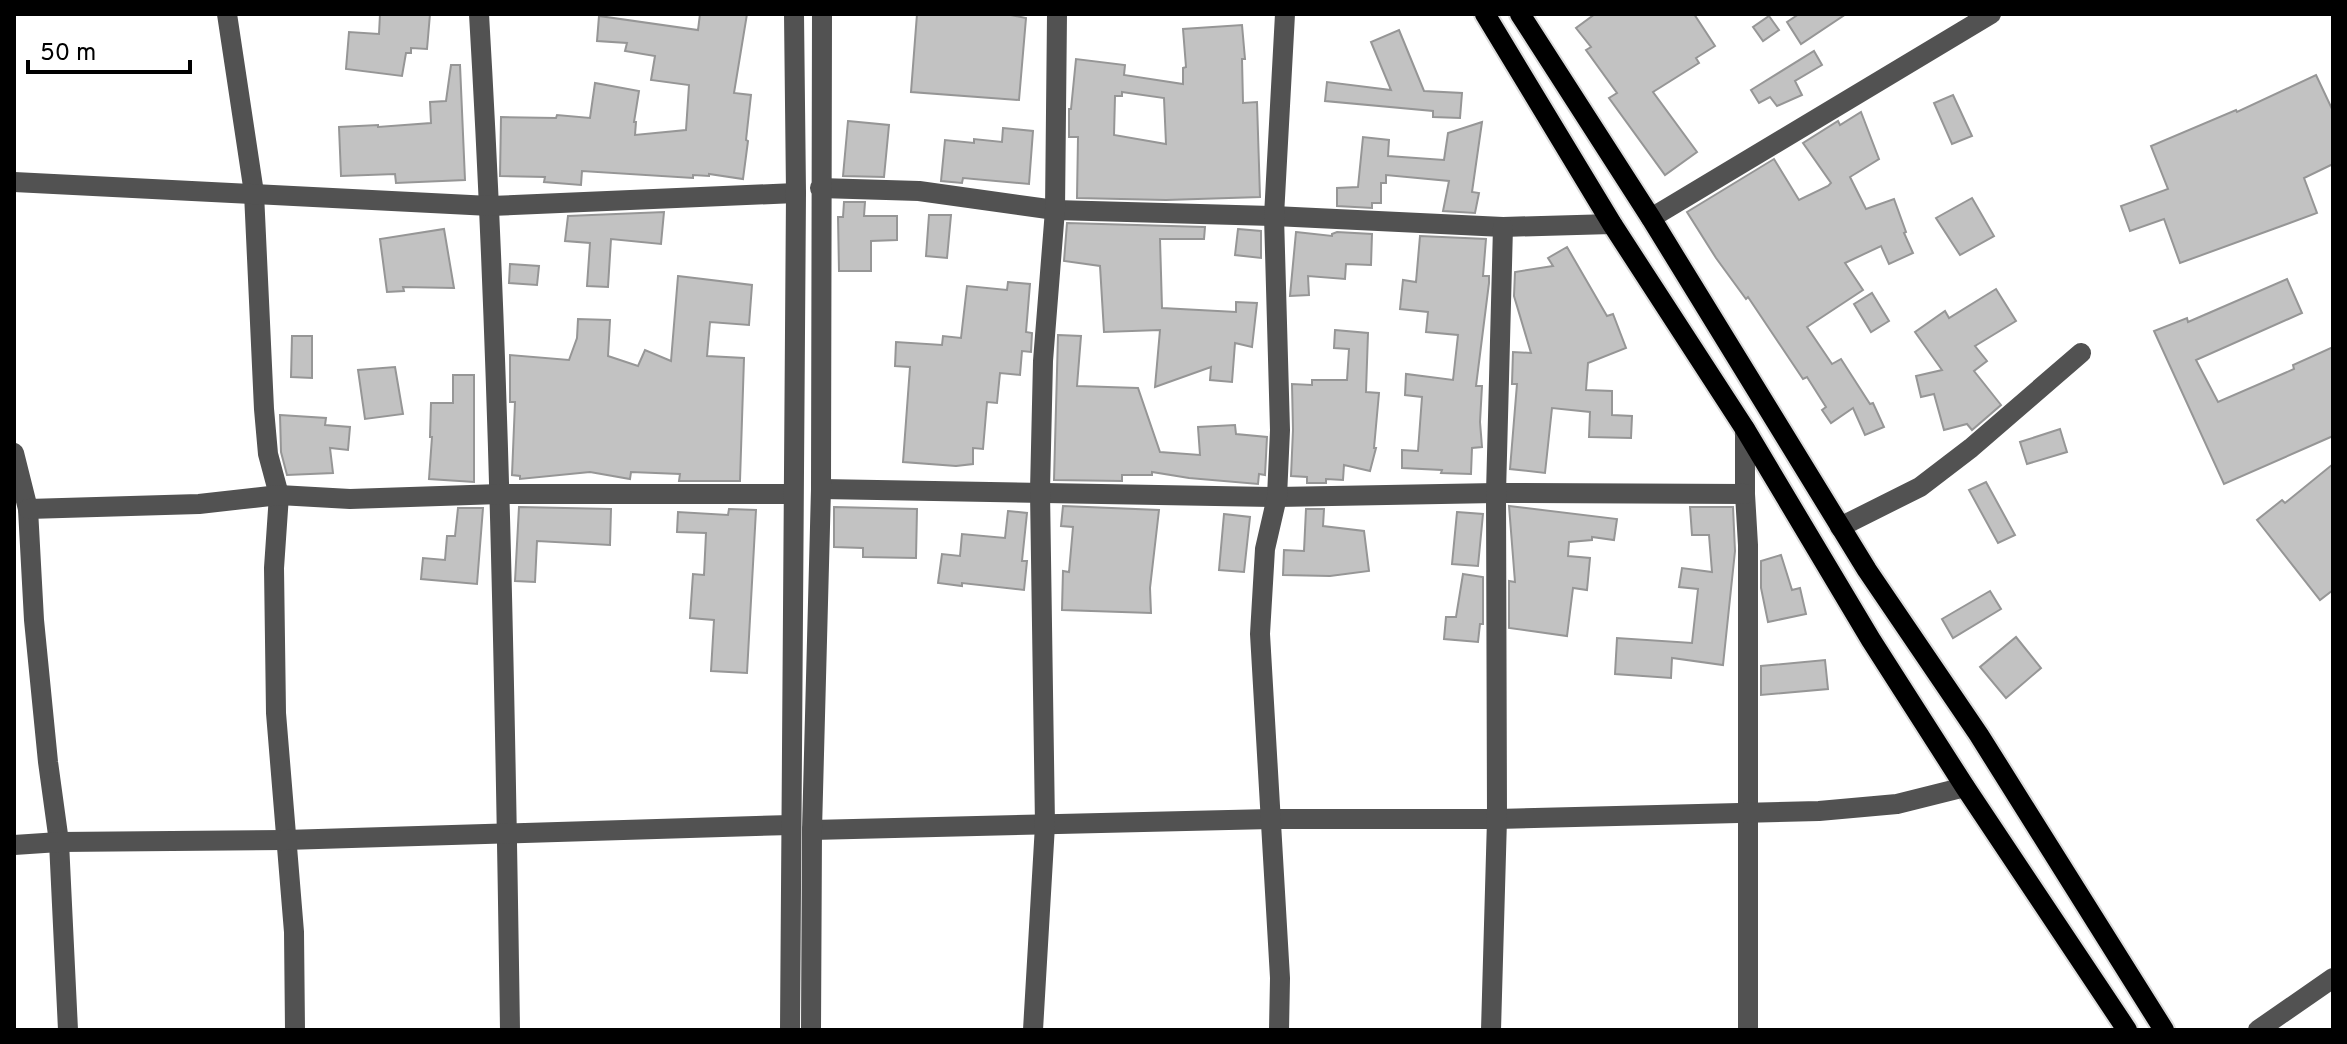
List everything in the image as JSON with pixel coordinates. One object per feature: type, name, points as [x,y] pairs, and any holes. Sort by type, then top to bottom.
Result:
[{"type":"main road","points":[[1485,14],[1612,224],[1745,429],[1871,640],[2127,1030]]},
{"type":"main road","points":[[1520,14],[1651,218],[1867,570],[1988,748],[2164,1030]]},
{"type":"street","points":[[227,14],[254,193],[264,409],[268,454],[279,495],[274,568],[276,713],[294,932],[295,1030]]},
{"type":"street","points":[[479,14],[490,206],[500,494],[510,1030]]},
{"type":"street","points":[[790,1030],[796,193],[794,14]]},
{"type":"street","points":[[811,1030],[812,830],[821,489],[822,14]]},
{"type":"street","points":[[1033,1030],[1045,825],[1040,491],[1043,361],[1055,210],[1057,14]]},
{"type":"street","points":[[1279,1030],[1280,978],[1260,634],[1265,549],[1277,497],[1280,430],[1274,216],[1285,14]]},
{"type":"street","points":[[1651,218],[1991,14]]},
{"type":"street","points":[[14,182],[490,206],[796,193]]},
{"type":"street","points":[[820,188],[919,191],[1055,210],[1503,227],[1612,224]]},
{"type":"street","points":[[1491,1030],[1497,819],[1496,493],[1503,227]]},
{"type":"street","points":[[1840,527],[1920,487],[1971,448],[2081,353]]},
{"type":"street","points":[[1745,429],[1748,545],[1748,1030]]},
{"type":"street","points":[[14,453],[28,509],[34,620],[59,842],[68,1030]]},
{"type":"street","points":[[821,489],[1277,497],[1496,493],[1745,494]]},
{"type":"street","points":[[28,509],[199,504],[279,495],[350,499],[500,494],[793,494]]},
{"type":"street","points":[[812,830],[1819,811],[1897,804],[1965,787]]},
{"type":"street","points":[[14,845],[791,825]]},
{"type":"street","points":[[2258,1030],[2333,978]]},
{"type":"building","points":[[380,14],[430,14],[427,49],[411,48],[411,53],[406,53],[402,76],[346,69],[349,32],[379,34]]},
{"type":"building","points":[[700,14],[747,14],[734,93],[751,95],[743,179],[709,174],[693,175],[693,178],[582,171],[581,185],[544,182],[545,177],[500,176],[501,117],[556,118],[557,115],[590,118],[595,83],[639,91],[635,135],[686,130],[689,85],[651,80],[655,56],[625,51],[627,43],[597,41],[599,16],[698,30]]},
{"type":"building","points":[[917,14],[1006,14],[1026,18],[1019,100],[911,92]]},
{"type":"building","points":[[1595,14],[1694,14],[1715,46],[1696,58],[1699,63],[1653,92],[1697,152],[1665,175],[1609,98],[1617,93],[1586,50],[1591,47],[1576,28]]},
{"type":"building","points":[[1799,14],[1846,14],[1801,44],[1787,22]]},
{"type":"building","points":[[1769,16],[1779,30],[1763,41],[1753,27]]},
{"type":"building","points":[[1242,25],[1245,59],[1242,59],[1243,103],[1257,102],[1260,197],[1166,200],[1077,198],[1078,137],[1069,137],[1069,109],[1076,59],[1125,65],[1124,75],[1183,84],[1183,68],[1186,67],[1183,29]],"holes":[[[1122,92],[1164,98],[1166,144],[1114,135],[1115,96],[1122,96]]]},
{"type":"building","points":[[1399,30],[1424,91],[1462,93],[1460,118],[1433,117],[1433,111],[1325,101],[1327,82],[1391,90],[1371,42]]},
{"type":"building","points":[[1814,51],[1822,65],[1795,81],[1802,95],[1777,106],[1770,97],[1759,103],[1751,90]]},
{"type":"building","points":[[451,65],[460,65],[465,180],[396,183],[395,174],[341,176],[339,127],[431,123],[430,102],[446,101]]},
{"type":"building","points":[[2316,75],[2333,111],[2333,164],[2304,178],[2317,213],[2180,263],[2164,219],[2130,231],[2121,206],[2168,189],[2151,146],[2237,112]]},
{"type":"building","points":[[1953,95],[1972,136],[1952,144],[1934,103]]},
{"type":"building","points":[[1861,112],[1879,159],[1850,177],[1866,209],[1894,199],[1913,253],[1889,264],[1881,246],[1845,263],[1863,290],[1807,327],[1832,364],[1841,359],[1870,404],[1873,403],[1884,427],[1865,435],[1853,408],[1831,423],[1822,410],[1826,407],[1807,377],[1803,379],[1748,297],[1746,299],[1716,258],[1687,212],[1774,159],[1799,200],[1828,186],[1831,183],[1803,143],[1838,121],[1840,125]]},
{"type":"building","points":[[848,121],[889,125],[884,177],[843,176]]},
{"type":"building","points":[[1482,122],[1472,192],[1479,193],[1475,213],[1443,211],[1449,181],[1386,175],[1386,183],[1381,183],[1381,203],[1372,203],[1372,208],[1337,206],[1337,188],[1358,187],[1363,137],[1389,140],[1388,156],[1444,160],[1448,133]]},
{"type":"building","points":[[1003,128],[1033,131],[1029,184],[963,178],[962,183],[941,181],[945,140],[1002,142]]},
{"type":"building","points":[[1972,198],[1994,236],[1960,255],[1936,218]]},
{"type":"building","points":[[844,202],[865,202],[864,216],[897,216],[897,240],[871,241],[871,271],[839,271],[838,217],[843,217]]},
{"type":"building","points":[[664,212],[661,244],[611,239],[608,287],[587,286],[590,243],[565,241],[568,216]]},
{"type":"building","points":[[929,215],[951,215],[947,258],[926,256]]},
{"type":"building","points":[[1067,223],[1205,227],[1204,239],[1160,239],[1162,308],[1236,312],[1236,302],[1257,303],[1252,347],[1235,343],[1232,382],[1210,380],[1211,367],[1155,387],[1160,330],[1104,332],[1100,266],[1064,261]]},
{"type":"building","points":[[444,229],[454,288],[403,287],[404,291],[387,292],[380,239]]},
{"type":"building","points":[[1238,229],[1261,231],[1261,258],[1235,255]]},
{"type":"building","points":[[1296,232],[1332,236],[1337,232],[1372,234],[1371,265],[1346,264],[1345,279],[1308,276],[1309,295],[1290,296]]},
{"type":"building","points":[[1420,236],[1486,239],[1483,276],[1489,276],[1489,283],[1476,386],[1482,386],[1482,447],[1472,448],[1471,474],[1402,468],[1402,450],[1418,451],[1422,397],[1405,395],[1406,374],[1453,380],[1458,335],[1426,332],[1428,312],[1400,309],[1403,280],[1416,282]]},
{"type":"building","points":[[1567,247],[1607,316],[1613,314],[1626,348],[1588,363],[1586,390],[1612,391],[1612,415],[1632,416],[1631,438],[1589,437],[1590,412],[1552,408],[1545,473],[1510,469],[1517,384],[1512,384],[1513,352],[1531,353],[1514,296],[1515,272],[1553,266],[1548,258]]},
{"type":"building","points":[[510,264],[539,266],[537,285],[509,283]]},
{"type":"building","points":[[678,276],[752,285],[749,325],[710,322],[707,356],[744,358],[740,481],[679,481],[680,474],[631,472],[630,479],[590,472],[520,479],[520,476],[512,475],[515,402],[510,402],[510,355],[569,360],[577,338],[578,319],[610,320],[608,356],[638,366],[645,350],[671,361]]},
{"type":"building","points":[[2287,279],[2302,313],[2196,360],[2218,402],[2294,369],[2293,365],[2333,347],[2333,436],[2224,484],[2154,331],[2187,318],[2188,322]]},
{"type":"building","points":[[1008,282],[1030,284],[1026,332],[1032,333],[1031,352],[1022,351],[1020,375],[1000,373],[997,403],[987,402],[983,449],[973,448],[973,464],[956,466],[903,462],[910,367],[895,366],[896,342],[942,345],[943,336],[961,338],[967,286],[1007,290]]},
{"type":"building","points":[[1996,289],[2016,321],[1975,346],[1987,361],[1974,371],[2001,405],[1972,430],[1967,424],[1944,430],[1934,394],[1921,397],[1916,376],[1942,370],[1915,332],[1945,311],[1949,318]]},
{"type":"building","points":[[1872,293],[1889,321],[1871,332],[1854,304]]},
{"type":"building","points":[[1335,330],[1368,333],[1366,392],[1379,393],[1376,448],[1370,471],[1344,465],[1343,480],[1326,479],[1326,483],[1307,483],[1307,477],[1291,476],[1292,384],[1312,385],[1312,380],[1347,380],[1349,349],[1334,348]]},
{"type":"building","points":[[1058,335],[1081,336],[1077,386],[1138,388],[1160,452],[1200,455],[1198,427],[1235,425],[1236,434],[1267,437],[1265,475],[1259,474],[1258,484],[1152,472],[1152,475],[1122,475],[1122,481],[1054,480]]},
{"type":"building","points":[[292,336],[312,336],[312,378],[291,377]]},
{"type":"building","points":[[395,367],[403,414],[365,419],[358,370]]},
{"type":"building","points":[[453,375],[474,375],[474,482],[429,479],[431,403],[453,403]]},
{"type":"building","points":[[280,415],[326,418],[325,425],[350,427],[348,450],[330,448],[333,473],[287,475],[281,452]]},
{"type":"building","points":[[2060,429],[2067,452],[2027,464],[2020,442]]},
{"type":"building","points":[[2333,464],[2333,590],[2320,600],[2257,520],[2282,500],[2285,503]]},
{"type":"building","points":[[1986,482],[2015,535],[1998,543],[1969,490]]},
{"type":"building","points":[[1063,506],[1159,510],[1150,588],[1151,613],[1062,610],[1063,571],[1069,572],[1073,527],[1061,526]]},
{"type":"building","points":[[1509,506],[1617,519],[1614,540],[1592,537],[1592,540],[1569,542],[1568,556],[1590,558],[1587,590],[1573,588],[1567,636],[1509,628],[1509,581],[1515,582]]},
{"type":"building","points":[[519,507],[611,509],[610,545],[537,541],[535,582],[515,581]]},
{"type":"building","points":[[834,507],[917,509],[916,558],[863,557],[863,548],[834,547]]},
{"type":"building","points":[[1690,507],[1733,507],[1735,551],[1723,665],[1672,658],[1671,678],[1615,674],[1617,638],[1692,643],[1698,589],[1679,587],[1682,568],[1712,572],[1709,535],[1692,535]]},
{"type":"building","points":[[458,508],[483,508],[477,584],[421,579],[423,558],[445,560],[447,536],[455,536]]},
{"type":"building","points":[[729,509],[756,510],[747,673],[711,671],[714,620],[690,618],[693,574],[704,575],[706,533],[677,532],[678,512],[728,515]]},
{"type":"building","points":[[1306,509],[1324,509],[1323,526],[1364,531],[1369,571],[1330,576],[1283,575],[1284,550],[1304,551]]},
{"type":"building","points":[[1008,511],[1027,513],[1022,561],[1027,561],[1024,590],[938,583],[942,554],[960,556],[962,534],[1005,538]]},
{"type":"building","points":[[1457,512],[1483,514],[1478,566],[1452,564]]},
{"type":"building","points":[[1224,514],[1250,517],[1244,572],[1219,570]]},
{"type":"building","points":[[1781,555],[1792,590],[1800,588],[1806,614],[1768,622],[1761,588],[1761,561]]},
{"type":"building","points":[[1463,574],[1483,577],[1483,624],[1480,624],[1478,642],[1444,639],[1446,617],[1456,617]]},
{"type":"building","points":[[1990,591],[2001,609],[1953,638],[1942,619]]},
{"type":"building","points":[[2016,637],[2041,668],[2006,698],[1980,667]]},
{"type":"building","points":[[1825,660],[1828,689],[1761,695],[1761,666]]}]
